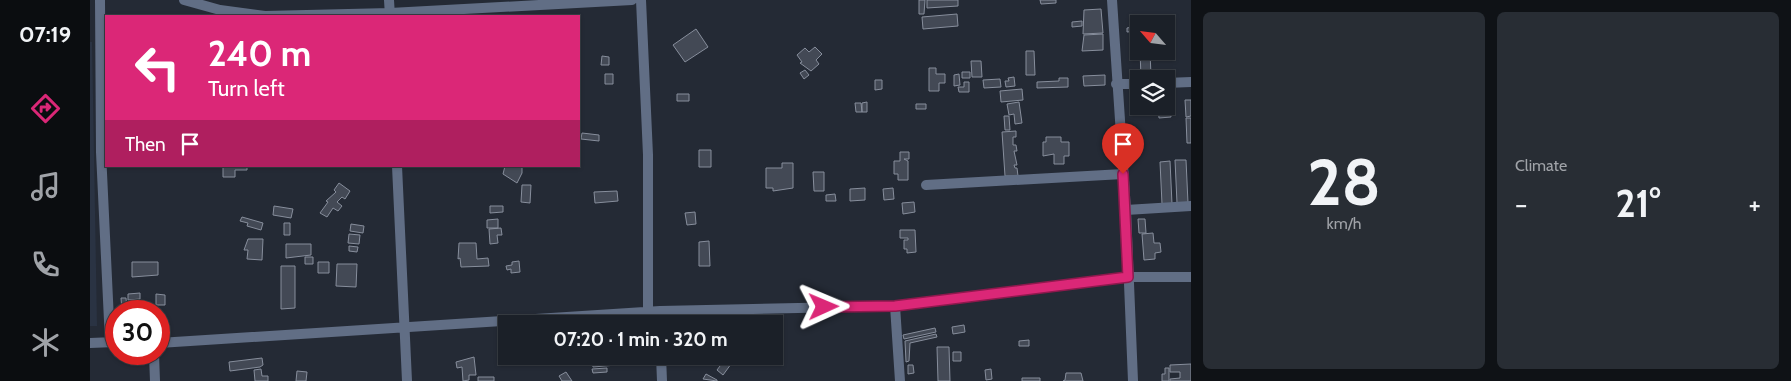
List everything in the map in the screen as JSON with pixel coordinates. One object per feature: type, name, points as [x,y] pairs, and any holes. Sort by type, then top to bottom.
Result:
[{"type":"street","points":[[100,0],[101,152],[110,300]]},
{"type":"street","points":[[184,0],[220,10],[258,15]]},
{"type":"street","points":[[389,0],[390,14]]},
{"type":"street","points":[[328,15],[390,14],[632,0]]},
{"type":"street","points":[[641,0],[648,155],[648,312]]},
{"type":"street","points":[[1112,0],[1116,84],[1126,210],[1133,381]]},
{"type":"street","points":[[1175,83],[1191,82]]},
{"type":"street","points":[[1116,84],[1130,84]]},
{"type":"street","points":[[397,167],[407,381]]},
{"type":"street","points":[[926,185],[1123,174]]},
{"type":"street","points":[[1126,210],[1191,206]]},
{"type":"street","points":[[170,342],[648,312],[895,306],[1128,277],[1191,277]]},
{"type":"street","points":[[895,306],[900,381]]},
{"type":"street","points":[[90,343],[105,342]]},
{"type":"street","points":[[154,365],[155,381]]},
{"type":"street","points":[[661,365],[662,381]]},
{"type":"shaded area","points":[[90,42],[92,42],[97,326],[90,326]]},
{"type":"building","points":[[919,0],[925,0],[924,14],[919,14]]},
{"type":"building","points":[[927,0],[958,0],[958,6],[927,8]]},
{"type":"building","points":[[1040,0],[1056,0],[1056,3],[1041,4]]},
{"type":"building","points":[[1101,9],[1103,33],[1083,34],[1084,10]]},
{"type":"building","points":[[957,14],[958,26],[923,29],[922,17]]},
{"type":"building","points":[[1082,21],[1082,26],[1072,27],[1072,22]]},
{"type":"building","points":[[696,29],[708,47],[685,62],[673,45]]},
{"type":"building","points":[[1103,34],[1103,50],[1082,51],[1084,35]]},
{"type":"building","points":[[815,47],[822,54],[816,60],[819,64],[811,71],[800,63],[802,62],[797,55],[805,48],[809,52]]},
{"type":"building","points":[[1026,51],[1034,51],[1035,75],[1026,75]]},
{"type":"building","points":[[602,56],[609,57],[609,65],[601,65]]},
{"type":"building","points":[[1140,60],[1150,60],[1151,70],[1141,70]]},
{"type":"building","points":[[971,61],[981,61],[982,77],[972,77]]},
{"type":"building","points":[[929,68],[936,68],[936,74],[945,74],[945,83],[939,83],[939,91],[929,91]]},
{"type":"building","points":[[805,70],[809,75],[804,79],[800,73]]},
{"type":"building","points":[[962,72],[970,72],[970,78],[962,78]]},
{"type":"building","points":[[605,74],[613,74],[613,84],[605,84]]},
{"type":"building","points":[[959,74],[960,85],[954,86],[954,75]]},
{"type":"building","points":[[1105,75],[1105,85],[1084,86],[1083,76]]},
{"type":"building","points":[[1014,77],[1015,86],[1006,87],[1005,81],[1009,81],[1008,78]]},
{"type":"building","points":[[1059,78],[1068,78],[1068,87],[1037,88],[1037,82],[1059,81]]},
{"type":"building","points":[[1000,79],[1001,87],[984,88],[983,80]]},
{"type":"building","points":[[875,80],[882,80],[882,89],[875,90]]},
{"type":"building","points":[[964,82],[969,82],[969,92],[959,92],[958,87],[964,87]]},
{"type":"building","points":[[1022,89],[1023,100],[1001,102],[1000,91]]},
{"type":"building","points":[[677,94],[689,94],[689,101],[677,101]]},
{"type":"building","points":[[1185,100],[1191,100],[1191,116],[1186,117]]},
{"type":"building","points":[[867,102],[867,112],[862,112],[862,103]]},
{"type":"building","points":[[1019,102],[1022,123],[1015,124],[1014,114],[1009,115],[1007,104]]},
{"type":"building","points":[[855,103],[861,103],[862,112],[856,112]]},
{"type":"building","points":[[916,104],[926,104],[926,109],[916,109]]},
{"type":"building","points":[[1159,115],[1171,115],[1171,117],[1159,118]]},
{"type":"building","points":[[1004,116],[1009,116],[1010,130],[1005,130]]},
{"type":"building","points":[[1186,118],[1191,118],[1191,143],[1187,143]]},
{"type":"building","points":[[1016,131],[1016,137],[1013,137],[1013,145],[1016,145],[1017,151],[1014,151],[1017,165],[1014,165],[1017,168],[1018,176],[1005,176],[1002,132]]},
{"type":"building","points":[[582,133],[599,135],[599,141],[581,139]]},
{"type":"building","points":[[1046,137],[1061,137],[1061,142],[1069,142],[1069,156],[1064,156],[1064,164],[1054,164],[1054,154],[1043,156],[1043,142],[1046,142]]},
{"type":"building","points":[[699,150],[711,150],[711,167],[699,167]]},
{"type":"building","points":[[900,152],[909,152],[909,159],[904,159],[908,161],[908,180],[898,180],[898,174],[894,174],[894,161],[900,161]]},
{"type":"building","points":[[1175,160],[1186,160],[1188,203],[1177,203]]},
{"type":"building","points":[[1170,161],[1172,204],[1162,204],[1160,162]]},
{"type":"building","points":[[782,163],[793,163],[793,188],[773,191],[773,188],[766,188],[766,168],[782,168]]},
{"type":"building","points":[[223,167],[247,167],[247,170],[235,170],[235,177],[223,177]]},
{"type":"building","points":[[505,167],[522,167],[522,173],[517,183],[503,174]]},
{"type":"building","points":[[813,172],[824,172],[824,191],[814,191]]},
{"type":"building","points":[[339,183],[350,191],[345,199],[342,197],[337,202],[342,206],[338,211],[333,208],[327,217],[320,213],[328,202],[326,201],[336,192],[334,190]]},
{"type":"building","points":[[522,185],[531,185],[530,203],[521,202]]},
{"type":"building","points":[[865,188],[865,200],[850,201],[850,189]]},
{"type":"building","points":[[893,188],[894,199],[884,200],[883,189]]},
{"type":"building","points":[[617,191],[618,201],[595,203],[594,192]]},
{"type":"building","points":[[835,194],[836,201],[826,201],[826,195]]},
{"type":"building","points":[[914,202],[915,212],[903,214],[902,203]]},
{"type":"building","points":[[274,206],[293,209],[291,218],[273,215]]},
{"type":"building","points":[[490,206],[503,206],[503,212],[490,213]]},
{"type":"building","points":[[695,212],[696,224],[687,225],[685,213]]},
{"type":"building","points":[[242,217],[263,223],[261,230],[247,226],[248,223],[240,221]]},
{"type":"building","points":[[498,219],[498,228],[487,228],[487,220]]},
{"type":"building","points":[[1138,219],[1145,219],[1146,233],[1139,233]]},
{"type":"building","points":[[284,223],[290,223],[290,235],[284,235]]},
{"type":"building","points":[[351,224],[364,226],[363,233],[350,231]]},
{"type":"building","points":[[501,228],[502,235],[497,235],[498,243],[490,244],[489,229]]},
{"type":"building","points":[[900,230],[915,230],[916,252],[907,253],[907,249],[904,249],[904,240],[908,240],[908,238],[900,238]]},
{"type":"building","points":[[1153,233],[1154,243],[1160,243],[1161,252],[1155,253],[1155,259],[1144,260],[1142,234]]},
{"type":"building","points":[[349,234],[360,235],[359,244],[348,243]]},
{"type":"building","points":[[248,239],[263,239],[262,260],[247,259],[248,250],[244,250]]},
{"type":"building","points":[[709,241],[710,266],[699,266],[699,242]]},
{"type":"building","points":[[459,243],[476,243],[477,259],[488,258],[489,266],[461,267],[460,258],[458,259]]},
{"type":"building","points":[[286,244],[311,244],[311,255],[286,258]]},
{"type":"building","points":[[349,246],[358,247],[357,252],[349,251]]},
{"type":"building","points":[[305,257],[313,257],[313,264],[305,264]]},
{"type":"building","points":[[519,261],[520,272],[511,273],[511,269],[507,270],[506,266],[512,265],[512,262]]},
{"type":"building","points":[[132,262],[158,262],[158,275],[132,277]]},
{"type":"building","points":[[318,262],[329,262],[329,273],[318,273]]},
{"type":"building","points":[[337,264],[357,264],[356,287],[336,286]]},
{"type":"building","points":[[281,266],[295,266],[295,308],[281,309]]},
{"type":"building","points":[[140,293],[140,299],[128,300],[128,294]]},
{"type":"building","points":[[156,294],[165,295],[165,300],[156,300]]},
{"type":"building","points":[[964,325],[965,332],[953,334],[952,327]]},
{"type":"building","points":[[935,328],[936,332],[904,339],[903,335]]},
{"type":"building","points":[[936,334],[937,337],[910,343],[909,361],[906,362],[905,341]]},
{"type":"building","points":[[1029,340],[1029,346],[1019,346],[1019,341]]},
{"type":"building","points":[[937,347],[949,347],[950,381],[938,381]]},
{"type":"building","points":[[953,352],[961,352],[961,361],[953,361]]},
{"type":"building","points":[[474,357],[476,375],[469,375],[469,380],[463,381],[462,367],[457,368],[456,362]]},
{"type":"building","points":[[262,358],[263,365],[260,367],[230,371],[229,362]]},
{"type":"building","points":[[1191,364],[1191,381],[1170,381],[1170,379],[1180,378],[1180,372],[1170,372],[1170,365]]},
{"type":"building","points":[[593,365],[616,365],[593,367]]},
{"type":"building","points":[[718,365],[730,365],[723,375],[717,370],[720,366]]},
{"type":"building","points":[[908,365],[913,365],[914,373],[908,374]]},
{"type":"building","points":[[607,368],[607,372],[593,373],[592,369]]},
{"type":"building","points":[[1165,368],[1169,368],[1169,381],[1162,381],[1162,374],[1165,374]]},
{"type":"building","points":[[261,369],[262,376],[268,376],[268,381],[255,381],[254,370]]},
{"type":"building","points":[[991,369],[992,379],[986,380],[985,370]]},
{"type":"building","points":[[297,371],[307,372],[306,381],[296,381]]},
{"type":"building","points":[[566,372],[572,381],[562,381],[559,376]]},
{"type":"building","points":[[1066,373],[1081,373],[1083,381],[1063,381],[1065,380]]},
{"type":"building","points":[[706,374],[717,380],[717,381],[703,379]]},
{"type":"building","points":[[478,377],[494,377],[494,381],[478,381]]},
{"type":"building","points":[[1022,378],[1040,378],[1040,381],[1022,381]]},
{"type":"route","points":[[824,307],[895,306],[1128,277],[1123,174]]}]
